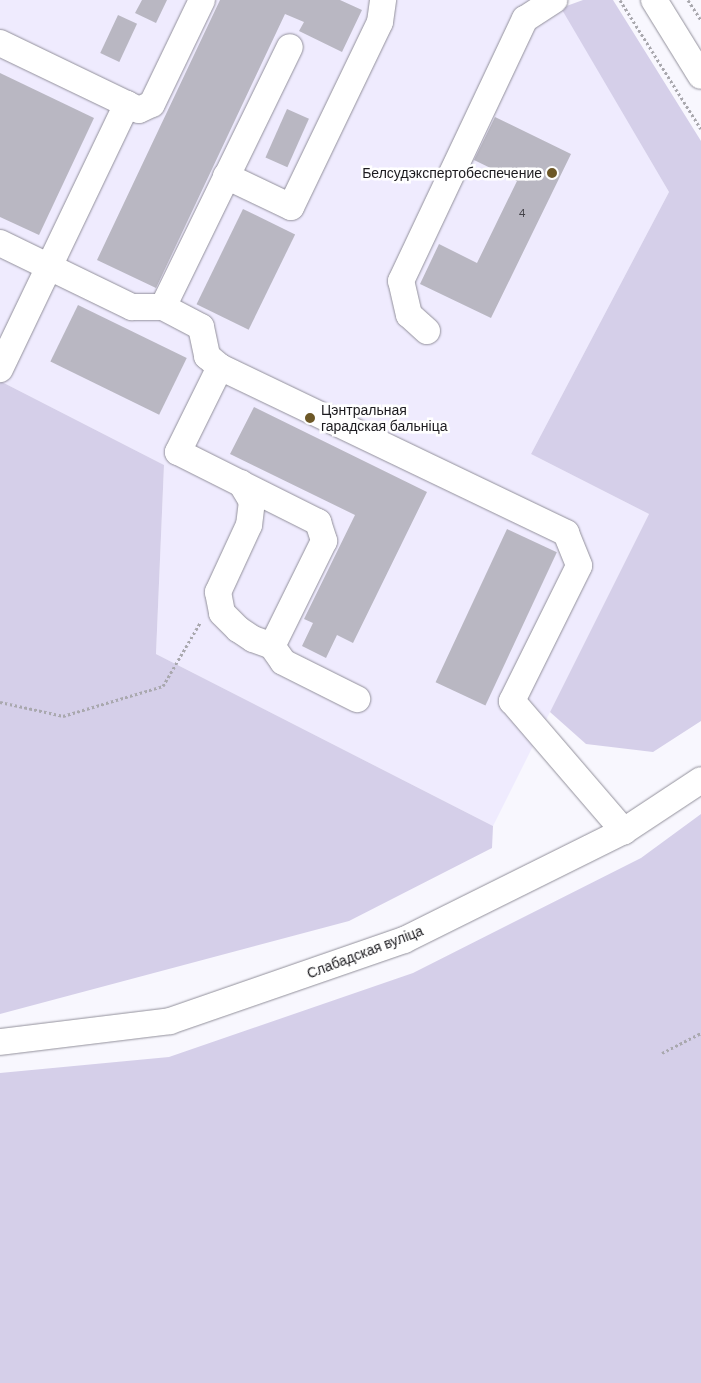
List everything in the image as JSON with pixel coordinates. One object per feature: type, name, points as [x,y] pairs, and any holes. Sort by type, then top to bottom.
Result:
[{"type":"street","points":[[0,43],[139,110],[152,104],[202,0]]},
{"type":"street","points":[[226,176],[291,207],[380,22],[383,0]]},
{"type":"street","points":[[427,331],[409,315],[401,281],[525,19],[554,0]]},
{"type":"street","points":[[654,0],[701,76]]},
{"type":"street","points":[[163,306],[290,47]]},
{"type":"street","points":[[2,359],[49,267],[127,104]]},
{"type":"street","points":[[0,243],[132,307],[163,306],[201,327],[207,356],[220,367],[566,533],[578,566],[512,701],[624,831]]},
{"type":"street","points":[[220,367],[178,452],[318,522],[324,541],[272,646]]},
{"type":"street","points":[[241,483],[252,501],[249,525],[218,592],[222,613],[238,629],[272,646],[283,662],[357,699]]},
{"type":"street","name":"Слабадская вуліца","points":[[0,1042],[170,1022],[404,940],[624,831],[701,780]]},
{"type":"path","points":[[620,0],[701,129]]},
{"type":"path","points":[[688,0],[701,20]]},
{"type":"path","points":[[0,702],[63,716],[163,686],[218,592]]},
{"type":"path","points":[[662,1053],[701,1033]]},
{"type":"shaded area","name":"Цэнтральная гарадская бальніца","points":[[0,0],[557,0],[669,192],[531,454],[649,514],[493,826],[156,654],[164,465],[0,381]]},
{"type":"shaded area","points":[[583,0],[613,0],[701,141],[701,721],[653,752],[586,744],[550,712],[649,514],[531,454],[669,192],[561,8]]},
{"type":"shaded area","points":[[0,381],[164,465],[156,654],[493,826],[492,848],[349,921],[0,1014]]},
{"type":"shaded area","points":[[701,814],[701,1383],[0,1383],[0,1073],[169,1057],[413,973],[641,858]]},
{"type":"building","points":[[142,0],[167,0],[156,23],[135,13]]},
{"type":"building","points":[[220,0],[340,0],[362,10],[342,52],[299,31],[304,22],[285,14],[156,288],[97,260]]},
{"type":"building","points":[[118,15],[137,24],[119,62],[100,53]]},
{"type":"building","points":[[0,73],[94,118],[39,235],[0,217]]},
{"type":"building","points":[[287,109],[309,119],[287,167],[265,157]]},
{"type":"building","points":[[495,117],[571,154],[491,318],[420,284],[439,244],[477,263],[517,181],[474,160]]},
{"type":"building","points":[[243,209],[295,234],[249,330],[197,304]]},
{"type":"building","points":[[78,305],[187,358],[159,415],[50,362]]},
{"type":"building","points":[[254,407],[427,492],[353,643],[337,635],[326,658],[302,646],[313,623],[304,619],[355,515],[230,454]]},
{"type":"building","points":[[507,529],[557,552],[485,705],[436,682]]},
{"type":"place","name":"Белсудэкспертобеспечение","points":[[552,173]]},
{"type":"place","name":"Цэнтральная гарадская бальніца","points":[[310,418]]}]
